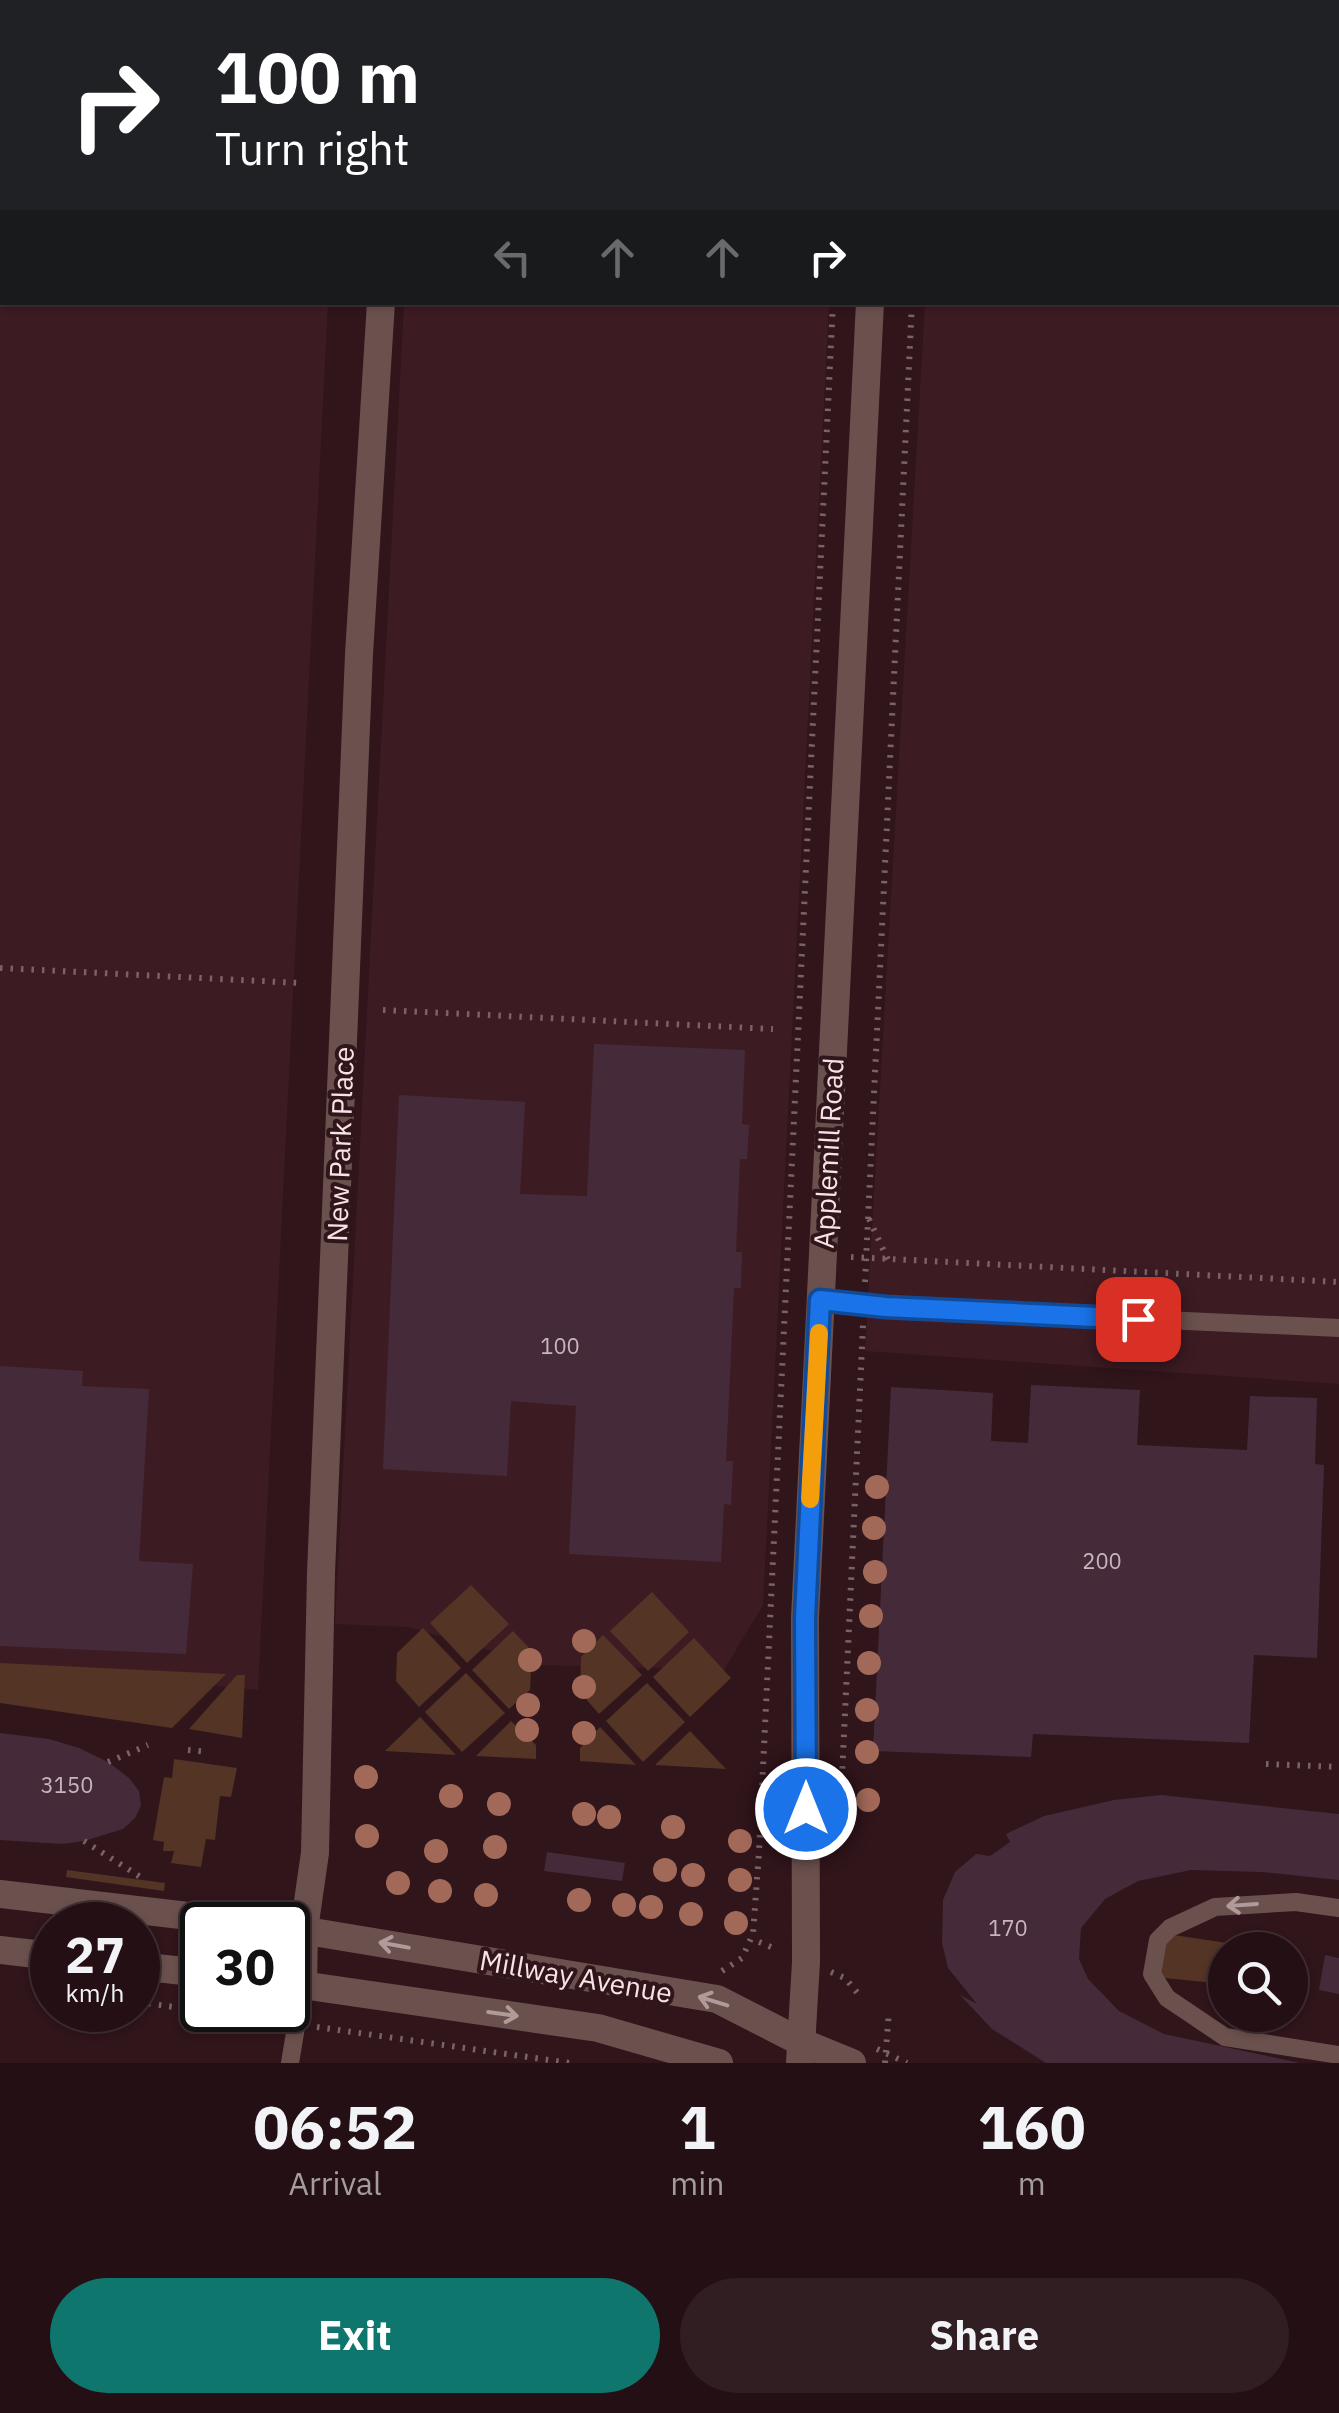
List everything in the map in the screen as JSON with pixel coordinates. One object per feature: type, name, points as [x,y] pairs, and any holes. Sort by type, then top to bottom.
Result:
[{"type":"street","name":"New Park Place","points":[[303,1902],[315,1853],[321,1573],[359,654],[380,305]]},
{"type":"street","name":"Applemill Road","points":[[801,2052],[806,1962],[805,1618],[870,305]]},
{"type":"street","points":[[0,1894],[180,1915]]},
{"type":"street","name":"Millway Avenue","points":[[310,1930],[717,1999],[801,2052],[862,2054]]},
{"type":"street","points":[[0,1950],[30,1953]]},
{"type":"street","name":"Millway Avenue","points":[[310,1986],[598,2028],[719,2063]]},
{"type":"lane","points":[[820,1300],[886,1307],[1339,1328]]},
{"type":"lane","points":[[1339,1908],[1296,1902],[1214,1908],[1170,1928],[1158,1940],[1152,1974],[1167,1998],[1225,2037],[1339,2055]]},
{"type":"lane","points":[[290,2063],[295,2032]]},
{"type":"path","points":[[720,1972],[742,1958],[753,1934],[759,1852],[833,305]]},
{"type":"path","points":[[888,1260],[868,1218],[912,305]]},
{"type":"path","points":[[0,968],[300,983]]},
{"type":"path","points":[[383,1010],[772,1029]]},
{"type":"path","points":[[823,1256],[1339,1282]]},
{"type":"path","points":[[838,1861],[858,1419]]},
{"type":"path","points":[[108,1762],[148,1745]]},
{"type":"path","points":[[188,1750],[208,1752]]},
{"type":"path","points":[[1266,1764],[1339,1767]]},
{"type":"path","points":[[84,1841],[142,1878]]},
{"type":"path","points":[[832,1954],[832,1987]]},
{"type":"path","points":[[885,2063],[889,2010]]},
{"type":"path","points":[[310,2026],[570,2063]]},
{"type":"path","points":[[862,2054],[886,2053],[908,2063]]},
{"type":"shaded area","points":[[0,305],[328,305],[258,1690],[0,1665]]},
{"type":"shaded area","points":[[404,305],[829,305],[763,1605],[724,1670],[540,1665],[408,1627],[335,1624]]},
{"type":"shaded area","points":[[925,305],[1339,305],[1339,1384],[865,1351]]},
{"type":"shaded area","points":[[471,1585],[509,1624],[467,1663],[430,1623]]},
{"type":"shaded area","points":[[652,1592],[689,1632],[648,1671],[610,1631]]},
{"type":"shaded area","points":[[423,1628],[461,1668],[419,1707],[396,1681],[397,1653]]},
{"type":"shaded area","points":[[513,1631],[532,1651],[530,1690],[509,1709],[472,1670]]},
{"type":"shaded area","points":[[603,1635],[642,1675],[599,1714],[580,1692],[581,1657]]},
{"type":"shaded area","points":[[694,1638],[731,1678],[690,1717],[653,1677]]},
{"type":"shaded area","points":[[0,1663],[226,1674],[172,1728],[0,1703]]},
{"type":"shaded area","points":[[466,1673],[505,1713],[462,1752],[425,1712]]},
{"type":"shaded area","points":[[237,1675],[245,1675],[242,1738],[189,1729]]},
{"type":"shaded area","points":[[647,1683],[685,1722],[643,1762],[606,1721]]},
{"type":"shaded area","points":[[420,1717],[456,1755],[385,1751]]},
{"type":"shaded area","points":[[511,1721],[536,1745],[536,1759],[476,1756]]},
{"type":"shaded area","points":[[600,1727],[636,1765],[580,1761],[580,1748]]},
{"type":"shaded area","points":[[690,1731],[726,1769],[655,1765]]},
{"type":"shaded area","points":[[174,1759],[237,1768],[231,1797],[220,1796],[215,1840],[206,1839],[201,1867],[171,1863],[174,1851],[163,1851],[164,1842],[153,1840],[164,1777],[172,1778]]},
{"type":"shaded area","points":[[67,1870],[165,1883],[164,1891],[66,1877]]},
{"type":"shaded area","points":[[1174,1935],[1208,1940],[1208,1982],[1164,1978],[1159,1971],[1165,1942]]},
{"type":"building","points":[[594,1044],[745,1050],[742,1124],[749,1125],[747,1159],[740,1159],[736,1252],[742,1252],[741,1288],[734,1288],[726,1461],[733,1461],[731,1505],[724,1504],[721,1562],[569,1554],[576,1406],[511,1401],[507,1476],[383,1469],[399,1095],[525,1102],[520,1194],[587,1196]]},
{"type":"building","points":[[0,1366],[83,1371],[82,1386],[149,1389],[139,1561],[193,1564],[186,1654],[0,1646]]},
{"type":"building","points":[[1031,1385],[1140,1390],[1137,1445],[1247,1450],[1250,1396],[1317,1398],[1315,1464],[1324,1465],[1317,1658],[1254,1655],[1249,1743],[1033,1734],[1031,1757],[873,1751],[891,1387],[993,1393],[991,1441],[1028,1443]]},
{"type":"building","points":[[0,1733],[49,1739],[108,1762],[139,1791],[141,1806],[135,1818],[123,1829],[84,1841],[62,1844],[0,1840]]},
{"type":"building","points":[[1161,1795],[1339,1814],[1339,1880],[1191,1870],[1138,1881],[1105,1899],[1081,1928],[1079,1959],[1088,1979],[1119,2011],[1164,2034],[1300,2063],[1046,2063],[992,2029],[960,1995],[977,2004],[948,1968],[942,1943],[943,1900],[955,1872],[976,1854],[990,1856],[1010,1842],[1006,1834],[1044,1816],[1114,1800]]},
{"type":"building","points":[[547,1852],[625,1863],[622,1881],[544,1871]]},
{"type":"building","points":[[1325,1955],[1339,1958],[1339,1994],[1319,1990]]},
{"type":"slow traffic","points":[[810,1499],[819,1333]]},
{"type":"route","points":[[806,1809],[805,1618],[820,1300],[886,1307],[1138,1319]]}]
